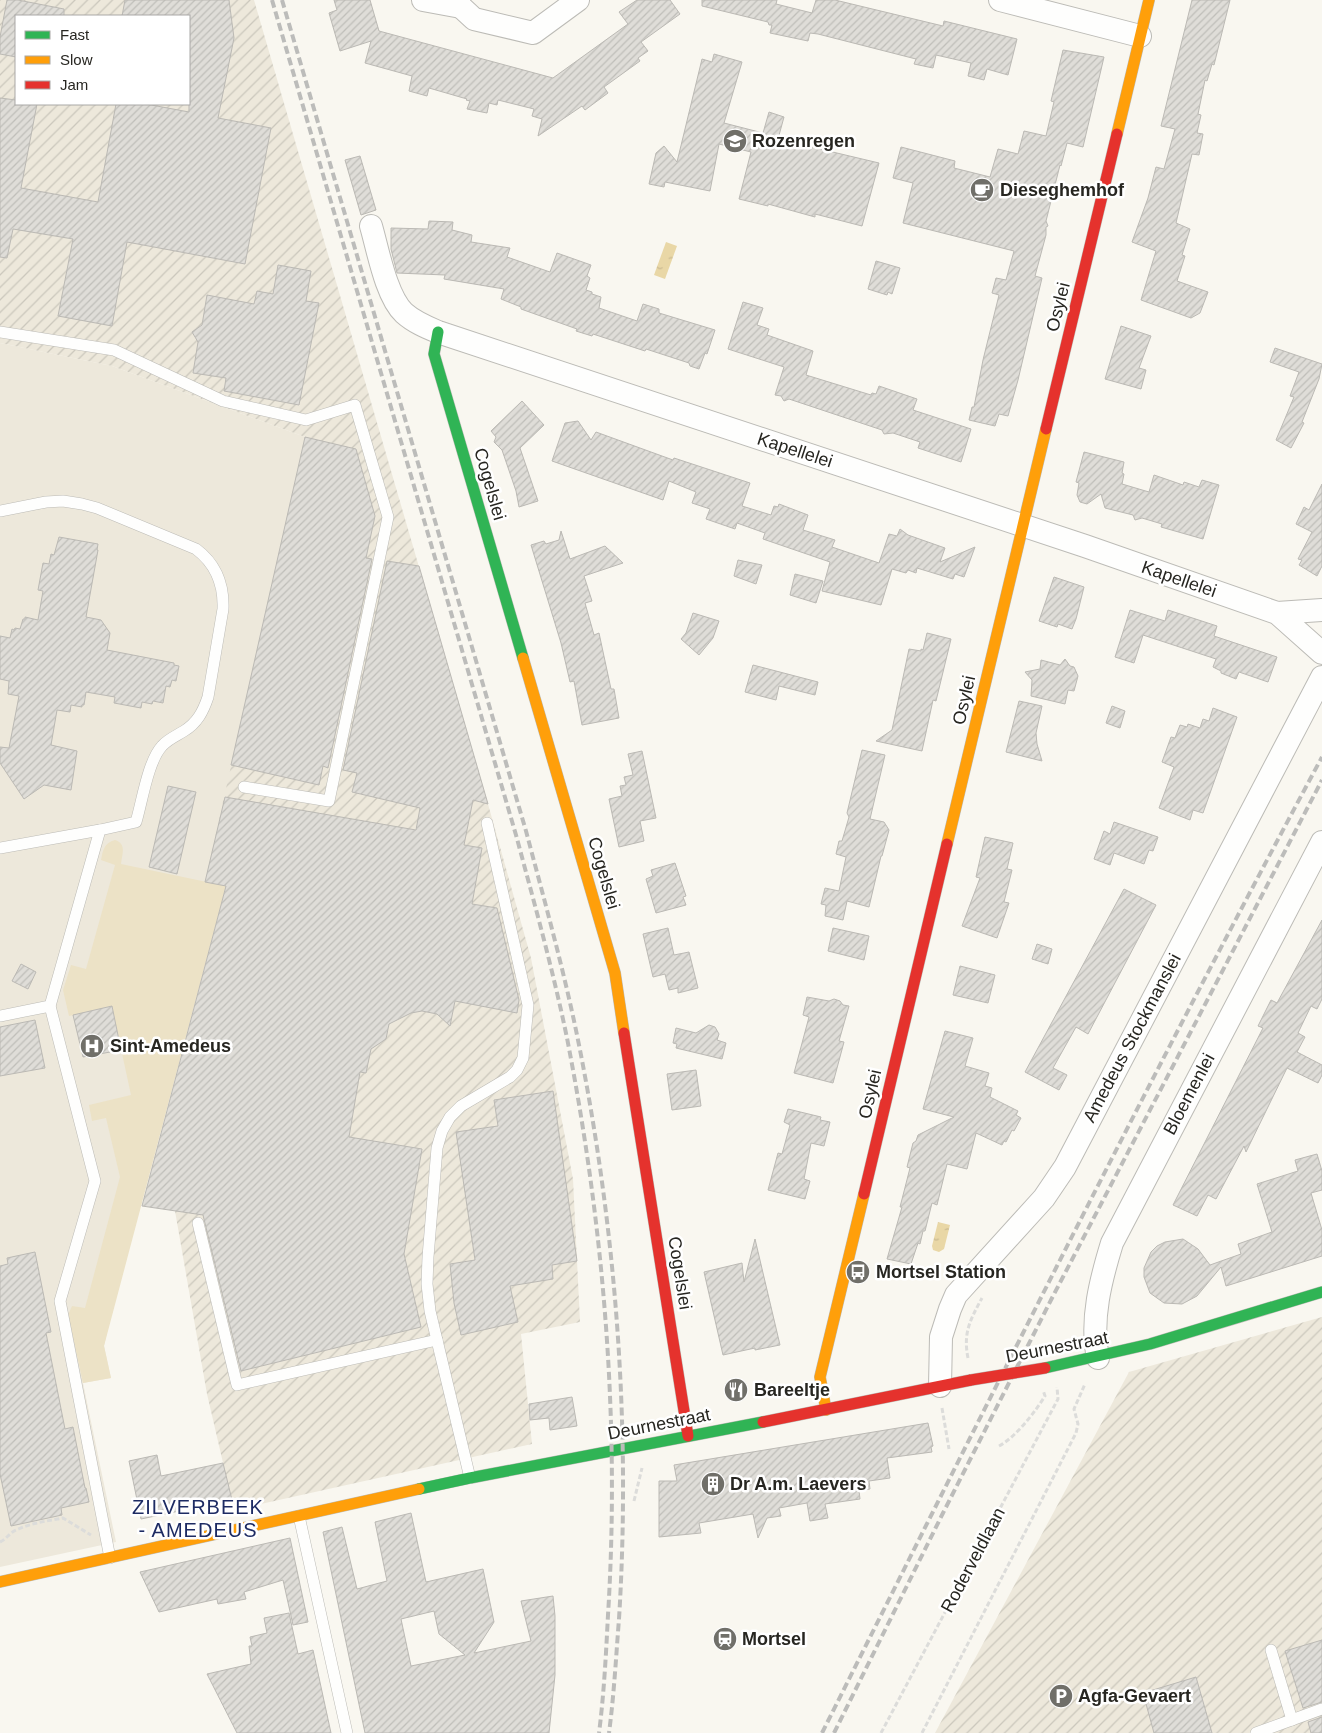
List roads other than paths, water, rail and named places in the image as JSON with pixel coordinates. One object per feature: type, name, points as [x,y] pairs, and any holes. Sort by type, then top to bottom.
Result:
[{"type":"street","points":[[423,0],[464,4],[474,19],[533,33],[578,0]]},
{"type":"street","points":[[1000,0],[1140,36]]},
{"type":"street","name":"Osylei","points":[[826,1410],[820,1377],[1150,0]]},
{"type":"street","name":"Kapellelei","points":[[371,226],[390,292],[395,302],[402,312],[438,332],[1024,526],[1277,613],[1322,653]]},
{"type":"street","name":"Cogelslei","points":[[438,332],[434,354],[615,973],[688,1436]]},
{"type":"street","name":"Kapellelei","points":[[1277,613],[1322,610]]},
{"type":"street","name":"Amedeus Stockmanslei","points":[[941,1396],[942,1337],[956,1295],[1044,1198],[1065,1167],[1322,677]]},
{"type":"street","name":"Bloemenlei","points":[[1098,1358],[1095,1332],[1098,1302],[1112,1243],[1322,842]]},
{"type":"street","name":"Deurnestraat","points":[[0,1582],[470,1478],[826,1410],[941,1396],[971,1380],[1098,1358],[1322,1292]]},
{"type":"lane","points":[[0,332],[114,350],[223,400],[306,420],[355,405],[388,517],[329,801],[244,786]]},
{"type":"lane","points":[[0,511],[63,500],[97,508],[196,549],[211,563],[222,583],[224,596],[208,697],[204,709],[197,721],[186,730],[170,738],[161,746],[154,757],[136,822],[0,848]]},
{"type":"lane","points":[[470,1478],[430,1311],[427,1284],[437,1148],[442,1131],[450,1117],[461,1106],[510,1077],[517,1070],[523,1058],[528,1005],[487,823]]},
{"type":"lane","points":[[100,830],[50,1006],[95,1181],[60,1301],[110,1558]]},
{"type":"lane","points":[[0,1016],[50,1006]]},
{"type":"lane","points":[[198,1223],[237,1385],[437,1340]]},
{"type":"lane","points":[[299,1516],[347,1733]]},
{"type":"lane","points":[[1272,1650],[1292,1720]]},
{"type":"lane","points":[[1256,1733],[1322,1710]]},
{"type":"water","points":[[666,242],[677,246],[665,279],[654,275]]},
{"type":"water","points":[[938,1222],[950,1225],[944,1249],[939,1252],[933,1250],[932,1246]]},
{"type":"railway","points":[[272,0],[516,835],[567,1038],[591,1181],[606,1325],[610,1397],[611,1542],[606,1659],[599,1733]]},
{"type":"railway","points":[[282,0],[526,831],[577,1035],[602,1180],[611,1253],[621,1399],[623,1472],[622,1546],[619,1619],[609,1733]]},
{"type":"railway","points":[[822,1733],[1131,1121],[1322,757]]},
{"type":"railway","points":[[834,1733],[1052,1298],[1322,780]]},
{"type":"place","name":"Rozenregen","points":[[735,141]]},
{"type":"place","name":"Dieseghemhof","points":[[982,190]]},
{"type":"place","name":"Sint-Amedeus","points":[[92,1046]]},
{"type":"place","name":"Mortsel Station","points":[[858,1272]]},
{"type":"place","name":"Bareeltje","points":[[736,1390]]},
{"type":"place","name":"Dr A.m. Laevers","points":[[713,1484]]},
{"type":"place","name":"Mortsel","points":[[725,1639]]},
{"type":"place","name":"Agfa-Gevaert","points":[[1061,1696]]},
{"type":"district","name":"ZILVERBEEK - AMEDEUS","points":[[198,1518]]}]
